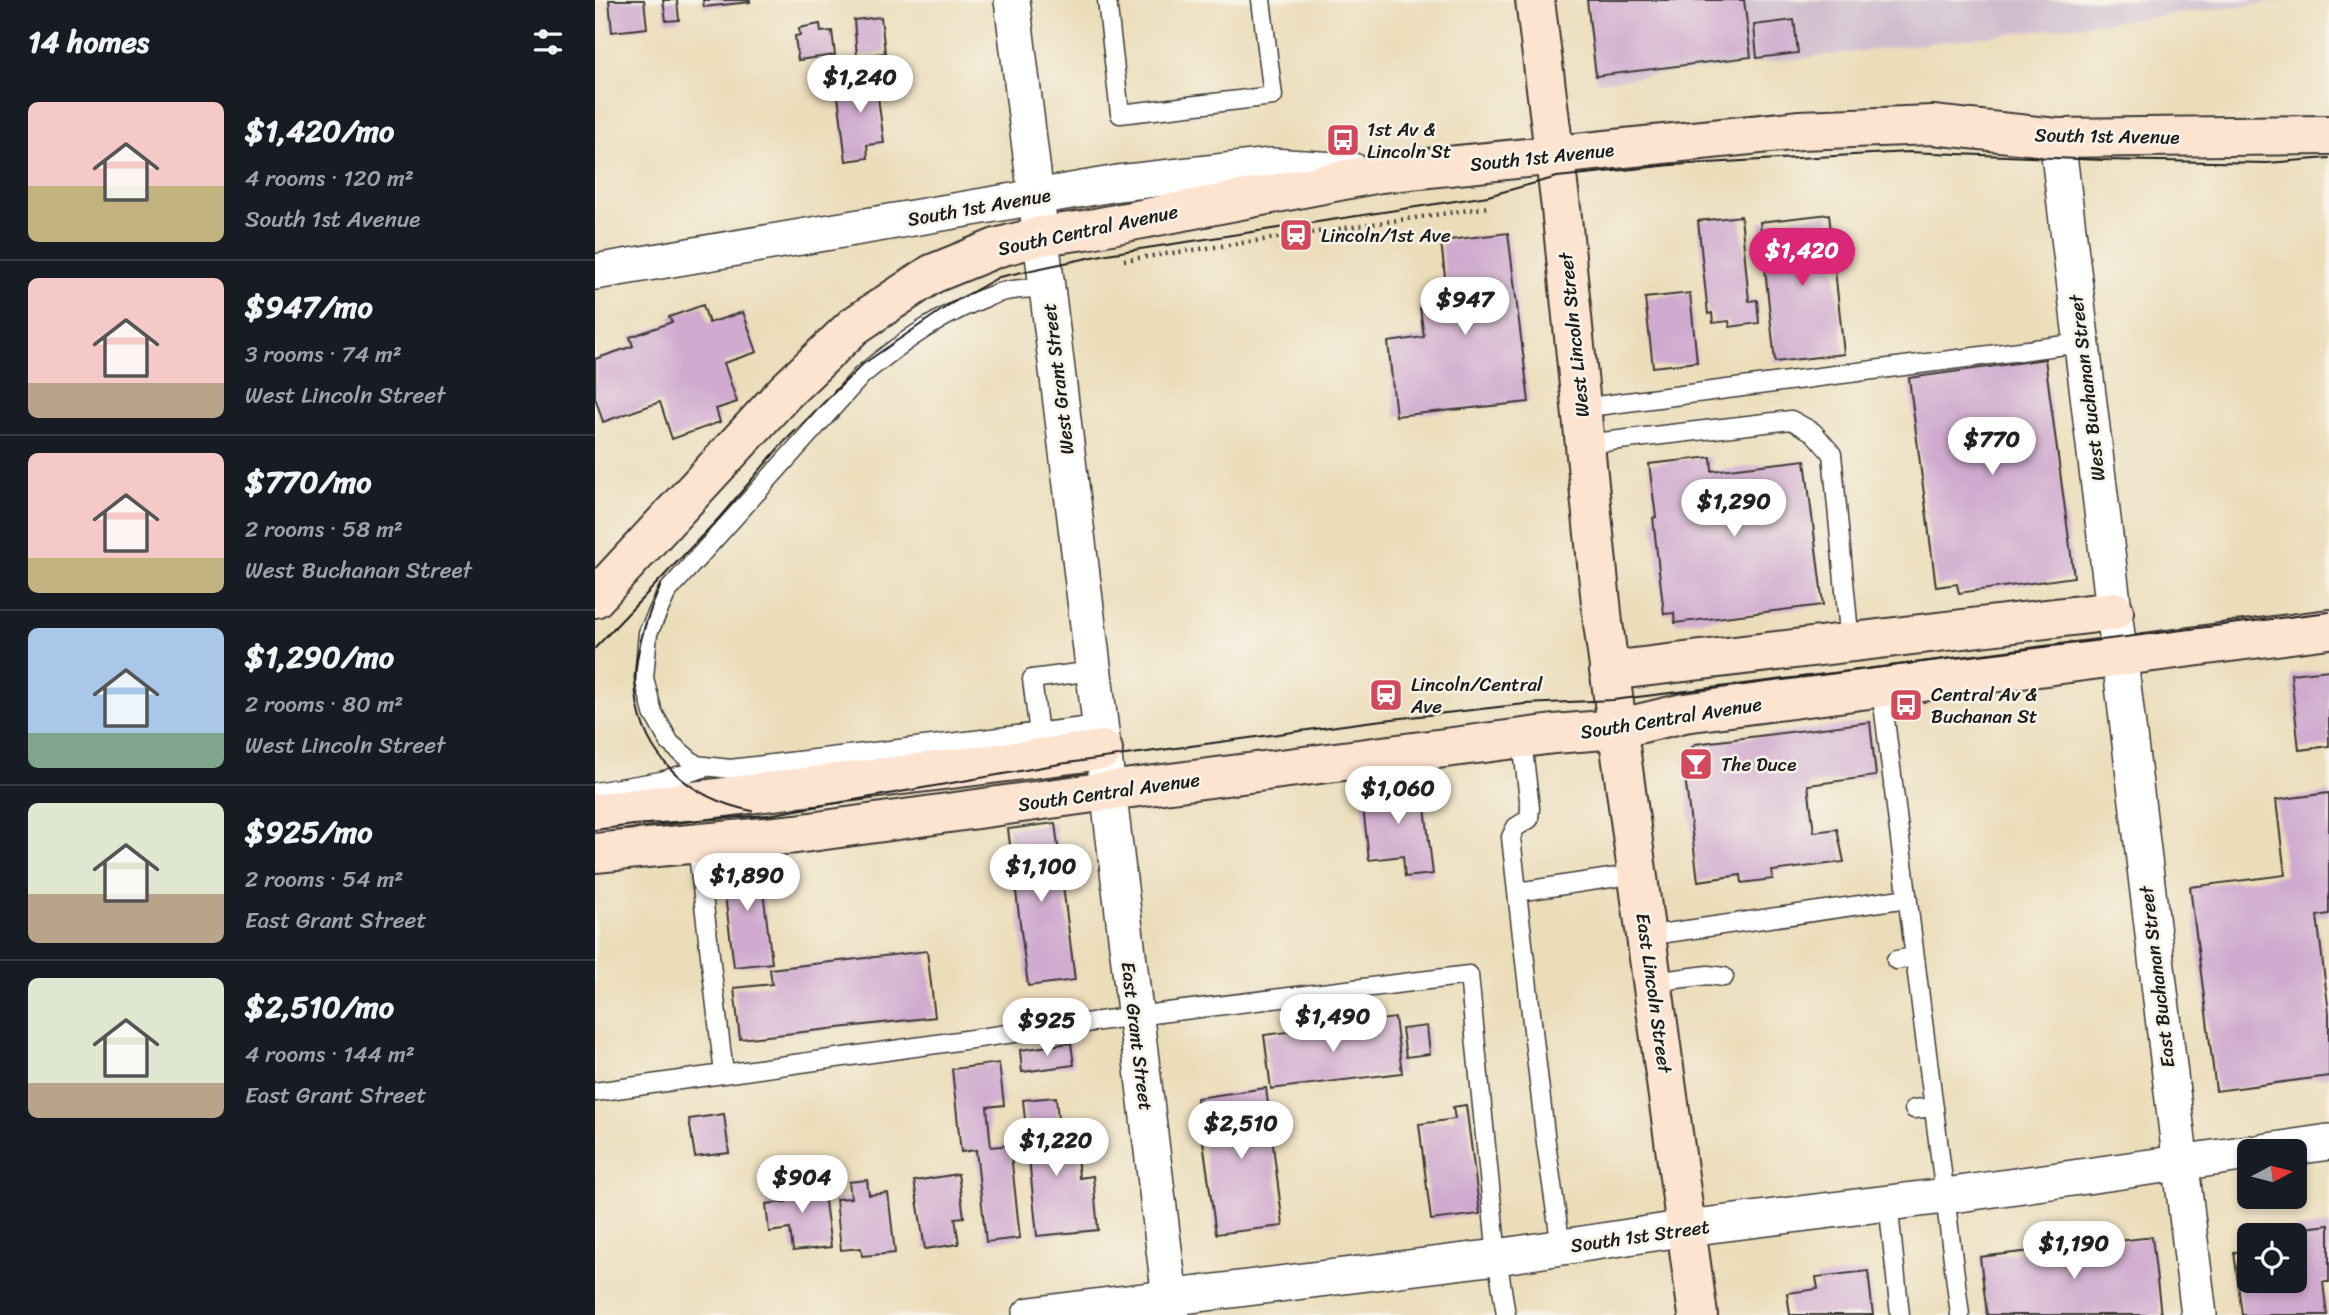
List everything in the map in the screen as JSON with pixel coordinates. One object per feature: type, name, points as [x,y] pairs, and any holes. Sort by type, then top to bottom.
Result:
[{"type":"main road","name":"West Lincoln Street","points":[[1535,0],[1609,671]]},
{"type":"main road","name":"South 1st Avenue","points":[[1380,173],[1800,130],[1932,125],[2057,138],[2329,135]]},
{"type":"main road","name":"South Central Avenue","points":[[595,598],[786,391],[854,326],[933,274],[996,248],[1041,236],[1085,230],[1380,173]]},
{"type":"main road","name":"South Central Avenue","points":[[595,853],[796,834],[1104,756],[1617,729],[1683,713],[1881,688],[2116,636],[2329,629]]},
{"type":"main road","points":[[1609,671],[1850,644],[2116,636]]},
{"type":"main road","name":"East Lincoln Street","points":[[1609,671],[1698,1315]]},
{"type":"main road","points":[[595,813],[1104,756]]},
{"type":"street","name":"West Grant Street","points":[[1012,0],[1104,756]]},
{"type":"street","name":"West Buchanan Street","points":[[2057,138],[2116,636]]},
{"type":"street","name":"South 1st Avenue","points":[[595,272],[1037,198],[1079,188],[1271,166],[1380,173]]},
{"type":"street","name":"East Buchanan Street","points":[[2116,636],[2199,1315]]},
{"type":"street","name":"East Grant Street","points":[[1104,756],[1171,1307]]},
{"type":"street","points":[[2307,1145],[2329,1142]]},
{"type":"street","name":"South 1st Street","points":[[1030,1315],[1171,1307],[1687,1228],[1945,1196],[2237,1155]]},
{"type":"lane","points":[[1107,0],[1120,114],[1273,96],[1261,0]]},
{"type":"lane","points":[[1048,287],[1001,292],[950,313],[897,346],[862,375],[667,592],[648,633],[644,678],[653,713],[670,743],[696,765],[730,769],[1039,734],[1104,756]]},
{"type":"lane","points":[[1583,426],[2081,343]]},
{"type":"lane","points":[[1583,426],[1791,420],[1813,432],[1832,454],[1850,644]]},
{"type":"lane","points":[[1039,734],[1032,679],[1093,671]]},
{"type":"lane","points":[[1881,688],[1960,1315]]},
{"type":"lane","points":[[1524,758],[1529,818],[1516,827],[1511,837],[1546,1143],[1561,1247]]},
{"type":"lane","points":[[595,792],[661,781],[708,766]]},
{"type":"lane","points":[[697,845],[724,1074]]},
{"type":"lane","points":[[1517,892],[1637,874]]},
{"type":"lane","points":[[1646,936],[1908,898]]},
{"type":"lane","points":[[1896,960],[1915,957]]},
{"type":"lane","points":[[595,1092],[1135,1016],[1469,975],[1497,1257],[1506,1315]]},
{"type":"lane","points":[[1653,982],[1708,975],[1724,977]]},
{"type":"lane","points":[[1914,1109],[1934,1107]]},
{"type":"lane","points":[[1888,1202],[1900,1315]]},
{"type":"path","points":[[1117,261],[1490,207]]},
{"type":"shaded area","points":[[1586,0],[2295,0],[1596,82]]},
{"type":"building","points":[[609,0],[644,0],[647,28],[612,32]]},
{"type":"building","points":[[663,0],[677,0],[679,20],[666,21]]},
{"type":"building","points":[[703,0],[750,0],[750,2],[704,7]]},
{"type":"building","points":[[1587,0],[1744,0],[1751,57],[1596,76]]},
{"type":"building","points":[[881,17],[885,53],[857,56],[854,20]]},
{"type":"building","points":[[1794,20],[1798,53],[1757,58],[1754,25]]},
{"type":"building","points":[[820,24],[821,32],[832,31],[835,55],[798,60],[795,36],[800,35],[799,28]]},
{"type":"building","points":[[875,74],[884,143],[867,145],[868,158],[846,161],[836,79]]},
{"type":"building","points":[[1829,214],[1844,354],[1775,362],[1760,222]]},
{"type":"building","points":[[1741,216],[1749,301],[1757,300],[1759,323],[1730,327],[1729,321],[1713,323],[1712,313],[1708,314],[1698,221]]},
{"type":"building","points":[[1508,233],[1529,402],[1396,416],[1388,342],[1424,337],[1420,308],[1448,304],[1441,241]]},
{"type":"building","points":[[1690,293],[1697,362],[1653,367],[1645,298]]},
{"type":"building","points":[[703,305],[709,323],[743,312],[757,352],[724,363],[737,402],[716,409],[720,422],[672,439],[660,402],[603,422],[595,397],[595,359],[633,346],[630,337],[672,322],[669,317]]},
{"type":"building","points":[[2045,359],[2074,577],[1959,593],[1957,584],[1936,587],[1909,378]]},
{"type":"building","points":[[1711,457],[1712,471],[1805,460],[1823,605],[1675,623],[1674,613],[1664,614],[1649,464]]},
{"type":"building","points":[[2329,670],[2329,746],[2299,750],[2291,674]]},
{"type":"building","points":[[1870,722],[1876,776],[1808,785],[1814,832],[1837,829],[1844,862],[1772,871],[1773,879],[1742,883],[1741,875],[1698,881],[1683,760],[1695,744]]},
{"type":"building","points":[[1422,782],[1433,874],[1405,877],[1403,856],[1369,860],[1361,789]]},
{"type":"building","points":[[2329,793],[2329,914],[2317,916],[2329,1013],[2329,1076],[2216,1091],[2190,887],[2285,875],[2276,800]]},
{"type":"building","points":[[1055,823],[1075,980],[1028,986],[1008,829]]},
{"type":"building","points":[[759,859],[772,963],[734,967],[721,864]]},
{"type":"building","points":[[927,951],[935,1017],[740,1039],[734,988],[772,984],[770,969]]},
{"type":"building","points":[[1395,1018],[1402,1073],[1271,1089],[1264,1035]]},
{"type":"building","points":[[1427,1026],[1430,1054],[1406,1057],[1402,1029]]},
{"type":"building","points":[[1071,1043],[1074,1065],[1022,1072],[1020,1050]]},
{"type":"building","points":[[999,1063],[1004,1105],[987,1107],[991,1147],[1010,1145],[1020,1238],[986,1242],[976,1150],[961,1152],[952,1069]]},
{"type":"building","points":[[1266,1088],[1283,1226],[1216,1234],[1197,1098]]},
{"type":"building","points":[[1056,1097],[1058,1119],[1050,1120],[1052,1145],[1037,1146],[1037,1153],[1063,1150],[1063,1156],[1077,1155],[1079,1178],[1093,1176],[1098,1230],[1037,1236],[1023,1100]]},
{"type":"building","points":[[1466,1105],[1480,1214],[1431,1220],[1419,1124],[1455,1119],[1453,1107]]},
{"type":"building","points":[[724,1114],[729,1153],[695,1157],[689,1119]]},
{"type":"building","points":[[958,1174],[964,1217],[955,1218],[959,1244],[925,1249],[914,1181]]},
{"type":"building","points":[[822,1179],[831,1247],[793,1251],[790,1229],[769,1232],[766,1204],[786,1202],[784,1184]]},
{"type":"building","points":[[867,1180],[869,1195],[888,1193],[895,1253],[862,1256],[861,1248],[841,1250],[836,1199],[851,1198],[849,1182]]},
{"type":"building","points":[[2329,1225],[2329,1282],[2323,1282],[2327,1315],[2242,1315],[2239,1293],[2307,1293],[2307,1228]]},
{"type":"building","points":[[2152,1237],[2161,1315],[1987,1315],[1980,1257]]},
{"type":"building","points":[[2234,1252],[2237,1252],[2237,1276]]},
{"type":"building","points":[[1868,1271],[1873,1315],[1790,1315],[1787,1293],[1818,1289],[1816,1277]]},
{"type":"tram line","points":[[595,648],[719,518],[782,444],[863,364],[949,305],[999,277],[1107,254],[1488,196],[1557,177],[1671,165],[1909,152],[2267,163],[2329,158]]},
{"type":"tram line","points":[[661,585],[645,624],[638,652],[635,680],[640,717],[660,756],[690,786],[709,797],[752,811]]},
{"type":"tram line","points":[[595,830],[768,815],[1060,764],[1366,722],[1525,704],[1613,700],[2329,612]]},
{"type":"place","name":"1st Av & Lincoln St","points":[[1343,140]]},
{"type":"place","name":"Lincoln/1st Ave","points":[[1296,235]]},
{"type":"place","name":"Lincoln/Central Ave","points":[[1386,695]]},
{"type":"place","name":"Central Av & Buchanan St","points":[[1906,705]]},
{"type":"place","name":"The Duce","points":[[1696,764]]}]
